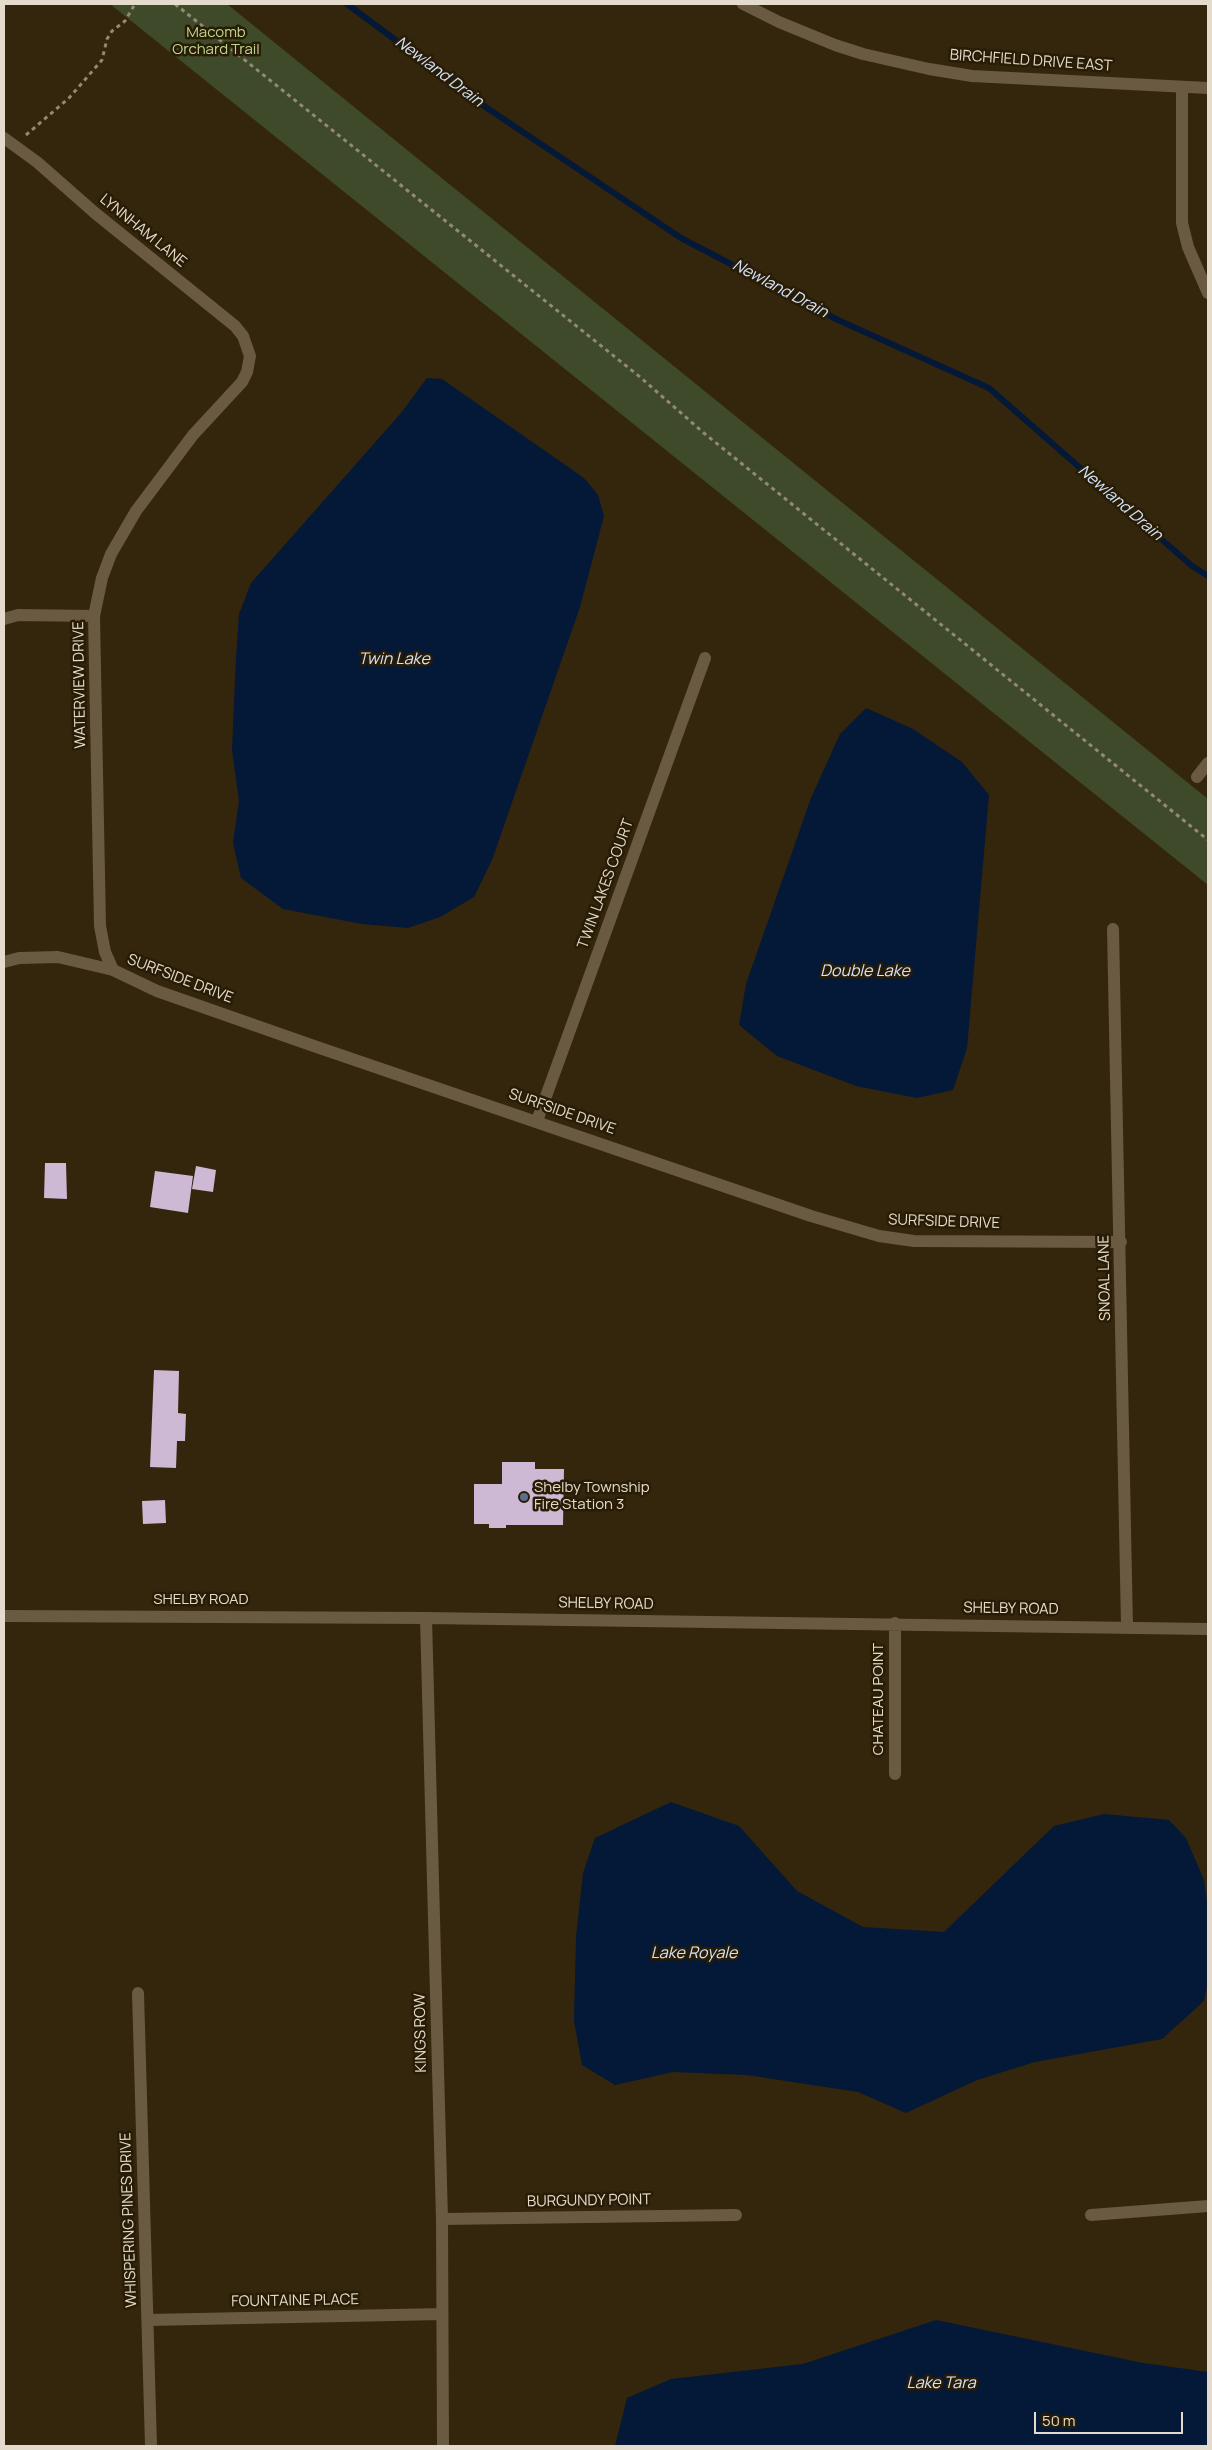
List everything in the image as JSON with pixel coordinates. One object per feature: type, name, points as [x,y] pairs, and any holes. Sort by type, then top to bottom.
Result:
[{"type":"street","name":"BIRCHFIELD DRIVE EAST","points":[[743,4],[779,22],[835,45],[863,54],[928,69],[972,76],[1208,88]]},
{"type":"street","points":[[1182,88],[1182,222],[1188,247],[1208,292]]},
{"type":"street","name":"LYNNHAM LANE","points":[[9,141],[235,326],[242,336],[250,356]]},
{"type":"street","name":"WATERVIEW DRIVE","points":[[113,970],[105,952],[100,926],[94,616],[102,578],[111,554],[136,511],[193,434],[242,382],[247,372],[250,356]]},
{"type":"street","points":[[4,619],[18,615],[94,616]]},
{"type":"street","name":"TWIN LAKES COURT","points":[[537,1121],[705,658]]},
{"type":"street","points":[[1197,777],[1208,762]]},
{"type":"street","name":"SNOAL LANE","points":[[1113,929],[1121,1242],[1127,1627]]},
{"type":"street","name":"SURFSIDE DRIVE","points":[[4,962],[19,958],[58,957],[113,970],[166,994],[811,1216],[879,1236],[914,1241],[1121,1242]]},
{"type":"street","name":"SHELBY ROAD","points":[[4,1616],[896,1623],[1208,1629]]},
{"type":"street","name":"KINGS ROW","points":[[426,1618],[442,2219],[443,2446]]},
{"type":"street","name":"CHATEAU POINT","points":[[896,1623],[896,1774]]},
{"type":"street","name":"WHISPERING PINES DRIVE","points":[[138,1993],[151,2446]]},
{"type":"street","points":[[1091,2215],[1208,2206]]},
{"type":"street","name":"BURGUNDY POINT","points":[[442,2219],[736,2215]]},
{"type":"street","name":"FOUNTAINE PLACE","points":[[148,2320],[442,2314]]},
{"type":"path","points":[[9,141],[35,128],[69,98],[102,60],[107,38],[112,31],[125,21],[134,4]]},
{"type":"path","points":[[175,4],[640,377],[705,434],[1208,840]]},
{"type":"green space","name":"Macomb Orchard Trail","points":[[110,4],[227,4],[1208,799],[1208,885]]},
{"type":"water","name":"Twin Lake","points":[[427,378],[442,379],[584,478],[598,495],[604,516],[580,607],[492,860],[474,897],[440,917],[408,928],[362,924],[283,909],[241,878],[233,843],[239,801],[232,750],[239,614],[251,583],[401,413]]},
{"type":"water","name":"Double Lake","points":[[866,708],[913,729],[962,762],[989,795],[967,1048],[953,1090],[917,1098],[856,1086],[777,1056],[739,1025],[746,984],[811,798],[840,734]]},
{"type":"water","name":"Lake Royale","points":[[671,1802],[739,1826],[797,1891],[863,1927],[944,1932],[1054,1826],[1104,1814],[1169,1820],[1186,1838],[1204,1880],[1208,1910],[1208,1981],[1204,2001],[1162,2039],[1035,2062],[977,2080],[906,2113],[858,2092],[747,2075],[673,2072],[615,2085],[582,2065],[574,2021],[576,1937],[583,1873],[595,1838]]},
{"type":"water","name":"Lake Tara","points":[[936,2320],[1143,2363],[1208,2372],[1208,2446],[615,2446],[627,2398],[671,2379],[803,2364]]},
{"type":"building","points":[[45,1163],[66,1163],[67,1199],[44,1198]]},
{"type":"building","points":[[196,1166],[216,1170],[213,1192],[192,1189]]},
{"type":"building","points":[[155,1171],[193,1176],[188,1213],[150,1207]]},
{"type":"building","points":[[154,1370],[179,1371],[178,1413],[186,1414],[185,1441],[177,1441],[176,1468],[150,1467]]},
{"type":"building","points":[[502,1462],[535,1462],[535,1469],[564,1469],[563,1525],[506,1525],[506,1528],[489,1528],[489,1524],[474,1524],[474,1484],[502,1484]]},
{"type":"building","points":[[165,1500],[166,1523],[143,1524],[142,1501]]},
{"type":"waterway","name":"Newland Drain","points":[[347,4],[487,108],[681,238],[838,320],[989,388],[1192,566],[1208,576]]},
{"type":"place","name":"Shelby Township Fire Station 3","points":[[524,1497]]}]
